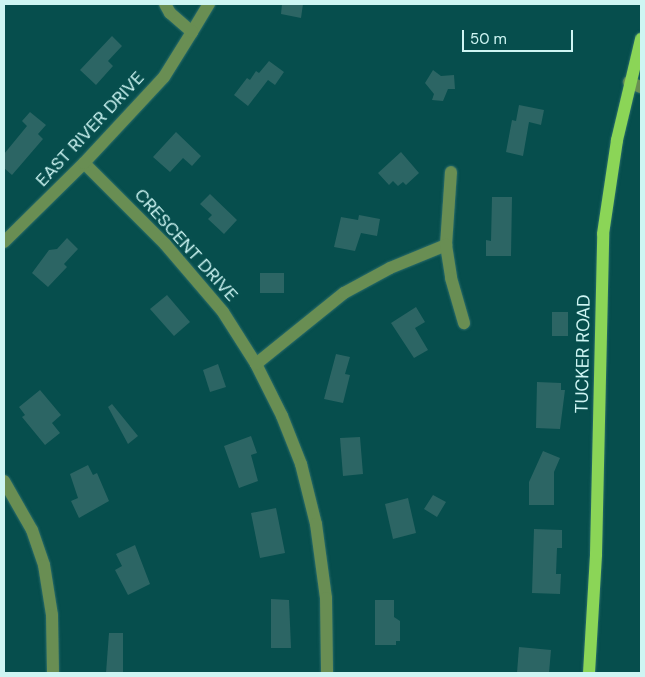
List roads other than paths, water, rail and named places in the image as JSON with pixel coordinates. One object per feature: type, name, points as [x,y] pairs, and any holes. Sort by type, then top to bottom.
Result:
[{"type":"main road","name":"TUCKER ROAD","points":[[589,673],[596,554],[603,234],[608,191],[635,85],[641,39]]},
{"type":"street","points":[[165,4],[170,14],[192,32]]},
{"type":"street","name":"EAST RIVER DRIVE","points":[[4,242],[84,163],[164,76],[209,4]]},
{"type":"street","name":"CRESCENT DRIVE","points":[[84,163],[191,272],[223,312],[256,364],[295,446],[312,504],[326,598],[327,673]]},
{"type":"street","points":[[451,172],[446,245],[451,278],[464,323]]},
{"type":"street","points":[[256,364],[344,293],[390,268],[446,245]]},
{"type":"street","points":[[4,481],[32,530],[44,564],[52,615],[53,673]]}]
